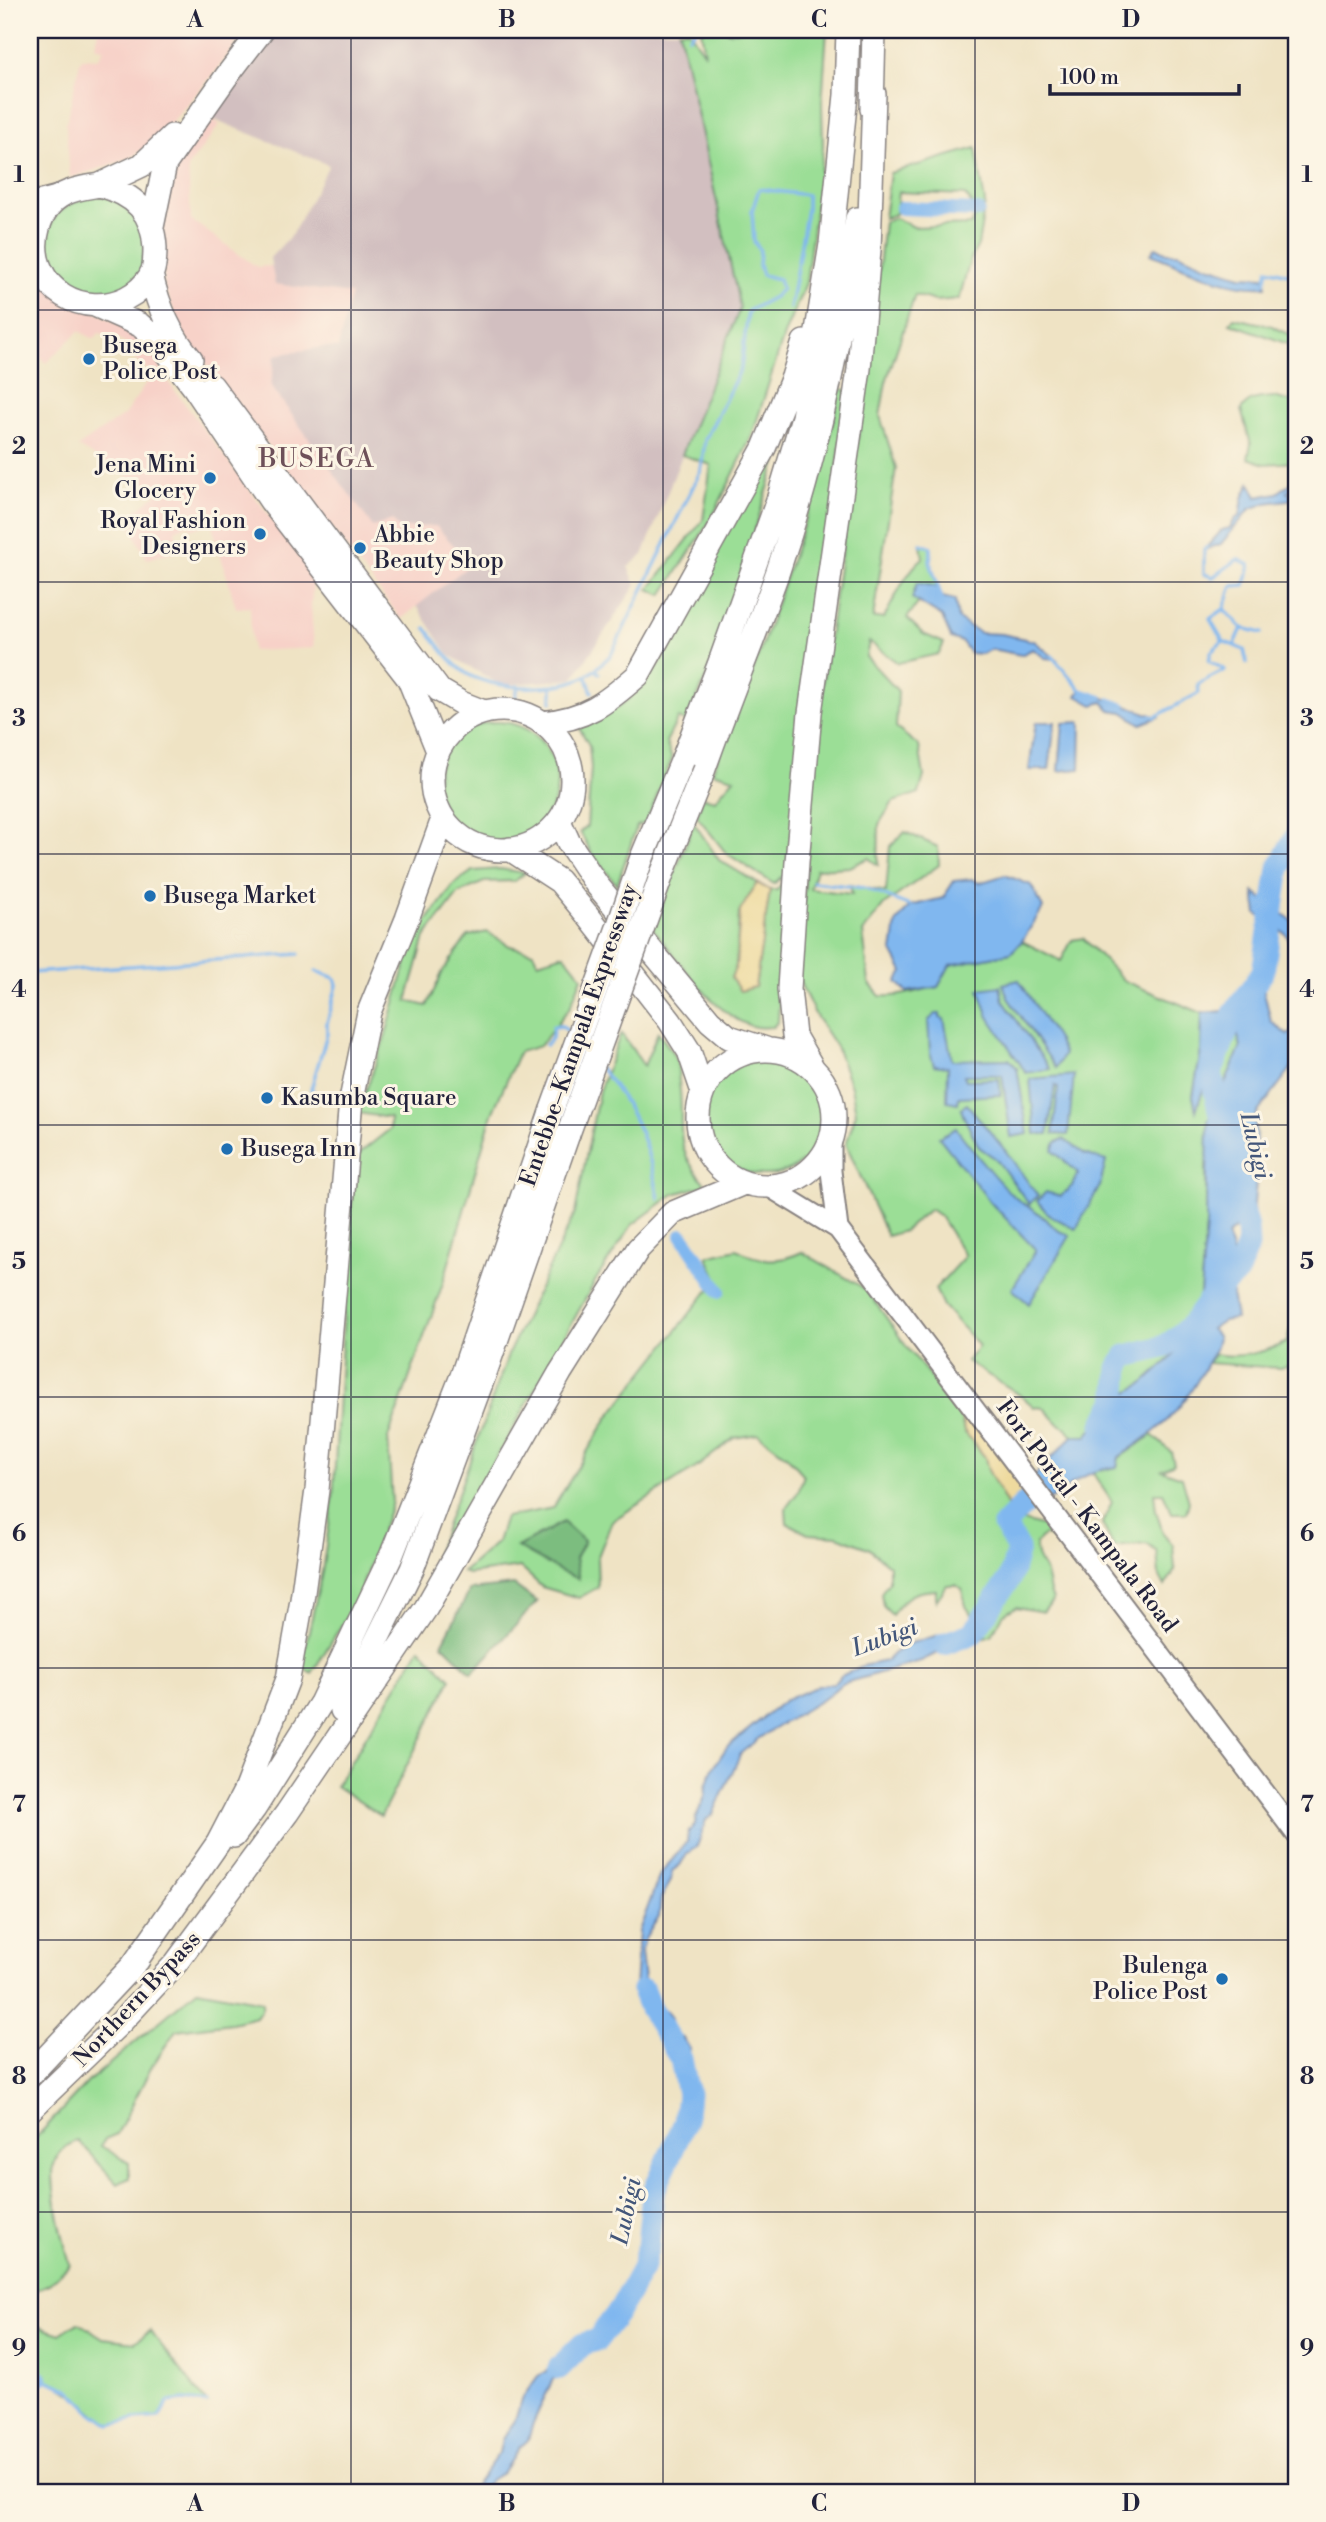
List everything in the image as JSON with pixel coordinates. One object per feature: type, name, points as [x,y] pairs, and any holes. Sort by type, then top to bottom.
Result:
[{"type":"highway","points":[[262,30],[165,164],[152,227],[155,255],[151,274],[157,300],[166,323],[182,349],[439,690],[461,704],[484,712],[514,711],[542,723],[554,733],[569,760],[571,792],[567,807],[559,821],[538,840],[510,849],[493,850],[477,846],[457,835],[443,819],[433,797],[432,774],[438,751],[446,737],[457,726],[484,712]]},
{"type":"highway","name":"Entebbe–Kampala Expressway","points":[[129,1971],[254,1809],[321,1703],[392,1554],[462,1376],[551,1112],[620,925],[640,860],[719,666],[779,496],[803,417],[825,276],[846,95],[848,30]]},
{"type":"highway","name":"Entebbe–Kampala Expressway","points":[[287,1813],[412,1569],[486,1370],[662,874],[778,570],[813,456],[846,305],[874,94],[874,30]]},
{"type":"highway","points":[[226,77],[158,152],[142,165],[100,185],[61,195],[45,212],[33,255],[46,279],[68,298],[97,306],[140,325],[161,344],[194,387],[271,501],[409,679],[438,751]]},
{"type":"highway","points":[[769,1050],[748,1052],[729,1061],[713,1074],[703,1092],[698,1110],[698,1129],[714,1162],[727,1175],[744,1183],[768,1186],[789,1182],[807,1173],[821,1158],[831,1140],[835,1121],[832,1101],[824,1082],[811,1067],[794,1036],[789,989],[810,713],[859,369],[869,250],[874,94]]},
{"type":"highway","points":[[100,185],[115,189],[140,206],[152,227]]},
{"type":"highway","points":[[97,306],[127,298],[151,274]]},
{"type":"highway","points":[[542,723],[576,717],[609,701],[638,675],[764,448],[793,377],[825,276]]},
{"type":"highway","points":[[129,1971],[218,1843],[245,1791],[288,1679],[317,1490],[351,1100],[369,1012],[407,919],[443,819]]},
{"type":"highway","points":[[559,821],[569,843],[597,885],[710,1021],[729,1037],[792,1055],[811,1067]]},
{"type":"highway","points":[[510,849],[559,881],[589,917],[676,1031],[689,1051],[703,1092]]},
{"type":"highway","points":[[287,1813],[426,1608],[560,1373],[638,1250],[673,1213],[744,1183]]},
{"type":"highway","name":"Northern Bypass","points":[[30,2110],[122,2021],[176,1964],[287,1813]]},
{"type":"highway","name":"Northern Bypass","points":[[30,2075],[129,1971]]},
{"type":"main road","points":[[30,204],[61,195]]},
{"type":"main road","points":[[831,1140],[831,1171],[838,1229]]},
{"type":"main road","points":[[768,1186],[838,1229]]},
{"type":"main road","name":"Fort Portal - Kampala Road","points":[[838,1229],[1296,1834]]},
{"type":"shaded area","points":[[98,30],[246,30],[216,71],[165,130],[141,151],[129,159],[70,178],[66,124],[82,58],[98,59],[104,49],[95,46]]},
{"type":"shaded area","points":[[264,30],[679,30],[740,308],[643,555],[628,567],[636,585],[573,679],[501,685],[449,655],[417,606],[471,564],[436,526],[399,528],[392,520],[373,527],[271,386],[275,355],[324,347],[338,348],[351,294],[275,284],[270,258],[293,233],[329,165],[206,116]]},
{"type":"shaded area","points":[[206,116],[220,124],[188,167],[191,220],[257,267],[272,266],[275,284],[351,294],[338,349],[324,347],[392,520],[399,528],[436,526],[472,564],[401,619],[193,349],[181,329],[164,287],[163,223],[170,171]]},
{"type":"shaded area","points":[[30,270],[136,333],[163,359],[160,371],[314,575],[311,605],[314,648],[252,651],[250,607],[236,608],[212,525],[193,529],[187,525],[175,530],[180,550],[147,559],[126,518],[157,494],[78,447],[124,415],[153,374],[135,360],[138,353],[119,339],[99,333],[94,339],[79,331],[46,363],[30,347]]},
{"type":"green space","points":[[679,30],[689,30],[705,54],[701,30],[827,30],[822,104],[823,148],[806,283],[785,332],[752,436],[712,518],[662,595],[649,589],[703,520],[711,465],[682,455],[740,308]]},
{"type":"green space","points":[[976,148],[985,203],[978,245],[970,261],[959,299],[935,301],[915,295],[886,382],[880,416],[896,468],[873,618],[884,618],[906,578],[923,558],[921,544],[931,547],[930,562],[938,587],[917,583],[913,598],[919,602],[907,618],[923,634],[944,643],[939,654],[898,663],[869,642],[866,657],[898,691],[896,728],[919,746],[924,776],[919,793],[893,802],[879,824],[878,865],[868,858],[850,867],[816,869],[810,889],[852,894],[850,885],[886,892],[890,847],[905,832],[938,847],[939,865],[884,905],[863,932],[869,983],[880,996],[901,995],[938,987],[950,965],[1011,953],[1022,941],[1061,961],[1072,940],[1083,938],[1124,981],[1202,1013],[1201,1051],[1193,1096],[1196,1109],[1223,1031],[1234,1024],[1241,1046],[1206,1165],[1206,1226],[1199,1306],[1187,1333],[1171,1358],[1144,1383],[1115,1400],[1087,1436],[1073,1436],[1044,1408],[1034,1407],[967,1361],[979,1346],[943,1306],[935,1289],[965,1256],[940,1216],[930,1209],[904,1231],[887,1236],[846,1144],[856,1113],[851,1086],[836,1047],[816,1016],[798,979],[815,735],[871,344],[884,222],[895,218],[914,227],[971,225],[978,211],[965,195],[898,192],[896,214],[884,218],[890,173]]},
{"type":"green space","points":[[98,195],[118,199],[145,229],[143,269],[124,291],[85,297],[53,273],[47,234],[51,223],[65,208],[74,202]]},
{"type":"green space","points":[[1234,318],[1272,326],[1296,338],[1296,347],[1230,323]]},
{"type":"green space","points":[[840,389],[847,390],[786,890],[778,1021],[773,1027],[758,1027],[741,1022],[713,1001],[653,929],[694,823],[719,860],[757,883],[739,913],[736,966],[731,978],[755,987],[770,890],[777,890],[782,883],[781,877],[774,884],[726,853],[697,816],[703,797],[715,800],[734,778],[712,772],[750,680],[822,471]]},
{"type":"green space","points":[[1273,397],[1296,403],[1296,462],[1265,464],[1248,458],[1251,444],[1241,410],[1251,401]]},
{"type":"green space","points":[[789,405],[794,406],[713,661],[687,722],[678,718],[666,742],[672,759],[646,823],[637,826],[617,885],[592,854],[580,832],[587,826],[591,768],[589,745],[577,724],[615,709],[642,685],[660,663]]},
{"type":"green space","points":[[497,722],[520,727],[539,740],[552,759],[557,782],[552,805],[539,824],[520,837],[497,842],[474,837],[455,824],[442,805],[437,782],[442,759],[455,740],[474,727]]},
{"type":"green space","points":[[500,869],[525,873],[515,881],[484,882],[459,893],[425,937],[407,1001],[427,1006],[443,971],[468,936],[487,932],[510,946],[533,952],[538,962],[564,954],[582,977],[570,1007],[540,1046],[519,1052],[492,1114],[443,1283],[388,1438],[392,1502],[357,1600],[312,1673],[301,1667],[322,1572],[333,1499],[348,1240],[356,1156],[390,1129],[390,1118],[358,1113],[386,1034],[413,940],[455,883],[473,871]]},
{"type":"green space","points":[[658,1032],[678,1065],[683,1146],[687,1158],[706,1185],[674,1194],[632,1225],[597,1278],[504,1445],[431,1568],[510,1350],[575,1213],[599,1091],[621,1033],[644,1066]]},
{"type":"green space","points":[[765,1055],[788,1060],[807,1073],[820,1092],[825,1115],[820,1138],[807,1157],[788,1170],[765,1175],[742,1170],[723,1157],[710,1138],[705,1115],[710,1092],[723,1073],[742,1060]]},
{"type":"green space","points":[[737,1249],[769,1260],[802,1252],[867,1290],[906,1346],[960,1414],[964,1431],[985,1457],[988,1470],[1010,1510],[1005,1524],[1017,1519],[1058,1531],[1064,1544],[1044,1535],[1036,1543],[1038,1559],[1046,1572],[1053,1600],[1043,1612],[1016,1607],[1003,1615],[992,1635],[975,1640],[971,1628],[974,1619],[966,1606],[962,1589],[956,1585],[947,1585],[936,1601],[936,1590],[915,1593],[901,1603],[892,1615],[883,1606],[881,1593],[889,1582],[889,1565],[868,1548],[837,1536],[808,1534],[787,1523],[786,1508],[798,1492],[804,1475],[787,1456],[758,1434],[734,1438],[697,1467],[612,1521],[597,1559],[598,1587],[579,1598],[542,1587],[520,1567],[468,1574],[463,1572],[497,1542],[505,1517],[553,1508],[607,1419],[706,1293],[720,1284],[707,1256]]},
{"type":"green space","points":[[1296,1321],[1296,1363],[1280,1368],[1207,1363],[1215,1354],[1252,1354],[1287,1342],[1292,1324]]},
{"type":"green space","points":[[1152,1435],[1171,1452],[1174,1464],[1162,1470],[1182,1477],[1189,1502],[1186,1513],[1172,1513],[1163,1493],[1154,1493],[1163,1533],[1173,1545],[1175,1570],[1165,1586],[1159,1575],[1157,1552],[1147,1544],[1114,1547],[1102,1524],[1112,1502],[1092,1472],[1117,1467],[1119,1458]]},
{"type":"green space","points":[[563,1522],[584,1541],[575,1559],[579,1579],[517,1547]]},
{"type":"green space","points":[[514,1585],[537,1602],[472,1673],[442,1644],[470,1590]]},
{"type":"green space","points":[[420,1648],[451,1679],[381,1816],[336,1786]]},
{"type":"green space","points":[[197,1990],[263,2002],[262,2008],[256,2017],[176,2030],[151,2068],[117,2134],[105,2139],[101,2146],[129,2163],[129,2178],[118,2184],[78,2141],[61,2151],[55,2162],[53,2182],[70,2265],[49,2284],[30,2293],[30,2144],[89,2081]]},
{"type":"green space","points":[[78,2322],[103,2338],[135,2342],[150,2331],[207,2403],[184,2400],[168,2402],[159,2417],[110,2425],[64,2388],[30,2377],[30,2324],[60,2334]]},
{"type":"sand","points":[[757,883],[770,890],[755,987],[740,991],[731,978],[736,966],[740,911]]},
{"type":"sand","points":[[960,1414],[999,1449],[1025,1488],[1010,1510],[988,1470],[985,1457],[964,1431]]},
{"type":"water","points":[[1156,247],[1167,253],[1178,253],[1241,276],[1264,277],[1266,286],[1236,284],[1207,276],[1151,254]]},
{"type":"water","points":[[1296,480],[1296,486],[1287,492],[1294,499],[1266,503],[1250,509],[1221,544],[1204,550],[1222,530],[1230,528],[1240,516],[1243,498],[1250,483],[1257,497],[1277,493]]},
{"type":"water","points":[[917,583],[938,587],[942,597],[955,600],[958,619],[980,633],[1002,634],[1034,641],[1056,659],[1045,658],[1033,649],[1021,655],[991,649],[982,654],[970,653],[962,642],[951,638],[942,617],[912,598]]},
{"type":"water","points":[[1081,690],[1158,717],[1141,724],[1123,712],[1110,710],[1103,702],[1093,705],[1077,696]]},
{"type":"water","points":[[1036,722],[1055,722],[1049,770],[1029,770]]},
{"type":"water","points":[[1081,722],[1080,769],[1059,771],[1063,723]]},
{"type":"water","points":[[1005,875],[1031,885],[1043,908],[1022,941],[1011,953],[950,965],[938,987],[907,992],[897,982],[903,972],[892,951],[896,923],[910,906],[943,898],[954,881],[972,879],[979,883]]},
{"type":"water","points":[[1254,892],[1294,922],[1296,959],[1287,935],[1257,914]]},
{"type":"water","points":[[1259,971],[1271,1021],[1287,1035],[1296,1031],[1296,1062],[1255,1116],[1257,1172],[1253,1214],[1227,1235],[1234,1256],[1231,1287],[1236,1319],[1223,1321],[1211,1329],[1218,1337],[1216,1348],[1187,1397],[1169,1419],[1119,1457],[1117,1467],[1085,1476],[1039,1507],[1004,1525],[1025,1488],[1053,1456],[1073,1436],[1087,1436],[1115,1400],[1144,1383],[1171,1358],[1187,1333],[1199,1306],[1206,1226],[1208,1121],[1241,1046],[1234,1024],[1224,1028],[1196,1111],[1193,1096],[1201,1051],[1202,1013],[1224,1011],[1248,990]]},
{"type":"water","points":[[1019,980],[1064,1054],[1056,1068],[1008,998],[1003,984]]},
{"type":"water","points":[[1000,986],[1003,1000],[1050,1069],[1026,1073],[989,1017],[979,989]]},
{"type":"water","points":[[940,1014],[940,1018],[944,1019],[952,1060],[1009,1059],[1017,1068],[1028,1134],[1011,1137],[1002,1075],[964,1075],[966,1080],[999,1079],[1001,1095],[959,1097],[958,1103],[947,1101],[948,1067],[934,1065],[930,1052],[928,1021]]},
{"type":"water","points":[[1074,1075],[1068,1135],[1053,1134],[1058,1087],[1055,1086],[1048,1134],[1035,1134],[1030,1079]]},
{"type":"water","points":[[967,1104],[1038,1196],[1029,1204],[996,1159],[979,1147],[961,1108]]},
{"type":"water","points":[[956,1128],[1014,1196],[1059,1231],[1070,1236],[1029,1304],[1012,1289],[1036,1250],[992,1204],[939,1137]]},
{"type":"water","points":[[1064,1139],[1085,1154],[1106,1161],[1100,1186],[1076,1229],[1049,1215],[1037,1201],[1046,1192],[1061,1196],[1072,1186],[1078,1173],[1053,1151],[1056,1142]]},
{"type":"water","points":[[971,1628],[975,1640],[952,1646],[921,1661],[841,1684],[828,1696],[759,1738],[741,1753],[713,1814],[706,1820],[697,1847],[672,1871],[671,1881],[661,1898],[659,1916],[645,1939],[641,1952],[645,1989],[653,2010],[665,2010],[671,2018],[671,2034],[683,2038],[690,2049],[687,2059],[688,2094],[666,2040],[657,2030],[657,2019],[641,2003],[635,1986],[639,1931],[660,1874],[687,1842],[713,1768],[727,1747],[785,1700],[818,1686],[834,1683],[841,1676],[862,1666],[886,1661],[911,1643]]},
{"type":"water","points":[[648,2241],[651,2252],[644,2275],[629,2301],[619,2311],[639,2268],[644,2244]]},
{"type":"water","points":[[569,2346],[580,2346],[552,2381],[528,2440],[518,2449],[502,2473],[490,2480],[481,2492],[470,2492],[499,2453],[502,2439],[514,2422],[523,2397],[538,2376],[546,2372]]},
{"type":"waterway","points":[[689,37],[695,30]]},
{"type":"waterway","points":[[599,673],[596,669],[611,655],[701,470],[705,440],[741,368],[748,311],[774,297],[782,289],[779,279],[762,275],[759,265],[760,251],[754,241],[752,211],[759,189],[807,195],[790,308]]},
{"type":"waterway","points":[[902,208],[978,211]]},
{"type":"waterway","points":[[1263,282],[1268,269],[1296,276]]},
{"type":"waterway","points":[[921,544],[931,547],[930,562],[942,599]]},
{"type":"waterway","points":[[1151,716],[1155,717],[1199,693],[1198,684],[1225,670],[1209,661],[1211,652],[1223,641],[1210,619],[1224,609],[1232,586],[1245,585],[1250,565],[1238,559],[1213,577],[1204,574],[1204,550],[1207,547]]},
{"type":"waterway","points":[[1224,609],[1242,628]]},
{"type":"waterway","points":[[426,628],[458,667],[471,676],[500,685],[553,686],[584,677],[596,669]]},
{"type":"waterway","points":[[1235,644],[1242,628],[1262,633]]},
{"type":"waterway","points":[[1223,641],[1244,650],[1247,663]]},
{"type":"waterway","points":[[1052,656],[1081,690],[1102,697]]},
{"type":"waterway","points":[[587,678],[592,692]]},
{"type":"waterway","points":[[515,700],[518,686]]},
{"type":"waterway","points":[[552,687],[552,702]]},
{"type":"waterway","points":[[1109,699],[1125,705]]},
{"type":"waterway","name":"Lubigi","points":[[1223,1128],[1211,1073],[1234,1013],[1263,972],[1279,868],[1296,836]]},
{"type":"waterway","points":[[813,882],[865,888],[910,906]]},
{"type":"waterway","points":[[30,973],[299,954]]},
{"type":"waterway","points":[[316,971],[335,978],[337,985],[327,1023],[327,1034],[311,1089],[320,1099]]},
{"type":"waterway","points":[[546,1045],[552,1038],[553,1027],[562,1026],[570,1033]]},
{"type":"waterway","points":[[600,1068],[623,1099],[639,1129],[659,1199]]},
{"type":"waterway","name":"Lubigi","points":[[1103,1425],[1116,1402],[1119,1368],[1126,1356],[1163,1347],[1174,1340],[1191,1325],[1213,1296],[1238,1271],[1248,1246],[1247,1228],[1237,1193]]},
{"type":"waterway","points":[[682,1235],[719,1291]]},
{"type":"waterway","name":"Lubigi","points":[[944,1644],[973,1633],[1010,1578],[1018,1549],[1004,1525],[1026,1503]]},
{"type":"waterway","name":"Lubigi","points":[[559,2368],[583,2344],[597,2340],[619,2311],[642,2269],[648,2246],[653,2193],[685,2122],[688,2094],[681,2059],[650,2008],[643,1990]]},
{"type":"waterway","points":[[30,2377],[41,2378]]},
{"type":"waterway","points":[[41,2378],[69,2389],[93,2413],[110,2425],[159,2417],[168,2402],[184,2400],[207,2403]]},
{"type":"place","name":"Busega Police Post","points":[[89,359]]},
{"type":"place","name":"Jena Mini Glocery","points":[[210,478]]},
{"type":"place","name":"Royal Fashion Designers","points":[[260,534]]},
{"type":"place","name":"Abbie Beauty Shop","points":[[360,548]]},
{"type":"place","name":"Busega Market","points":[[150,896]]},
{"type":"place","name":"Kasumba Square","points":[[267,1098]]},
{"type":"place","name":"Busega Inn","points":[[227,1149]]},
{"type":"place","name":"Bulenga Police Post","points":[[1222,1979]]},
{"type":"district","name":"BUSEGA","points":[[317,459]]}]
